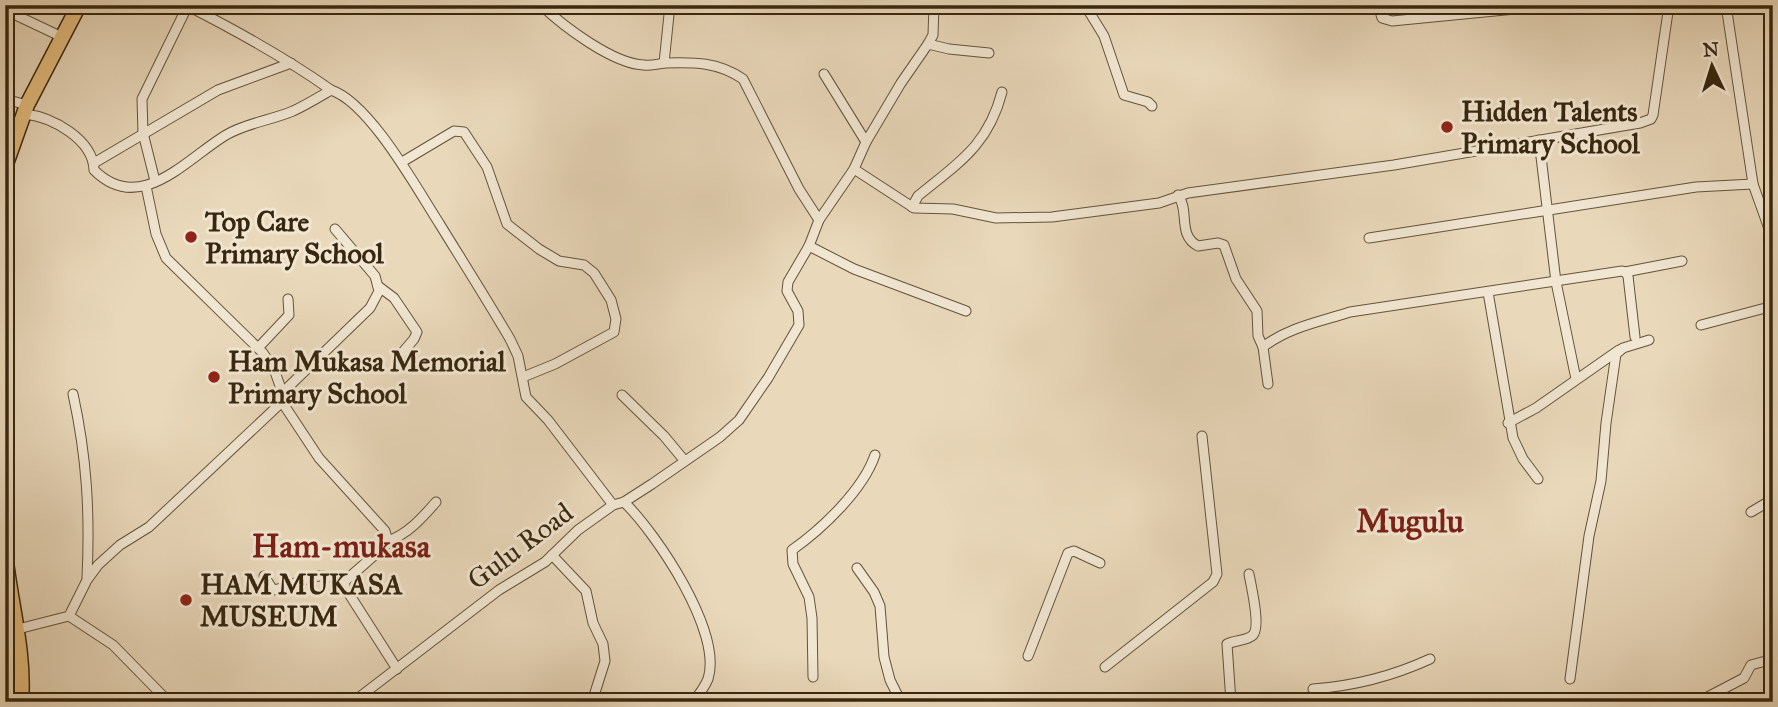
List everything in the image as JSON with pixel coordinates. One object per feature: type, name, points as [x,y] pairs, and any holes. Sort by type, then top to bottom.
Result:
[{"type":"main road","points":[[5,167],[26,109],[79,5]]},
{"type":"main road","points":[[5,552],[7,592],[18,629],[21,702]]},
{"type":"street","points":[[388,541],[385,531],[319,458],[282,398],[274,369],[258,348],[166,258],[156,234],[143,133],[142,99],[188,5],[340,93],[362,113],[402,162],[510,339],[523,377],[526,397],[548,420],[613,505]]},
{"type":"street","points":[[541,5],[553,17],[622,60],[643,66],[664,63],[712,64],[729,69],[743,79],[799,189],[820,220]]},
{"type":"street","points":[[664,63],[670,5]]},
{"type":"street","points":[[934,5],[933,35],[928,44],[949,50],[989,53]]},
{"type":"street","points":[[1085,5],[1104,37],[1124,95],[1148,102],[1152,106]]},
{"type":"street","points":[[1378,5],[1382,18],[1392,21],[1557,5]]},
{"type":"street","points":[[854,169],[912,206],[953,209],[1012,219],[1052,217],[1159,203],[1178,195],[1394,165],[1640,123],[1651,119],[1653,115],[1670,5]]},
{"type":"street","points":[[1726,5],[1753,184],[1773,240]]},
{"type":"street","points":[[1763,5],[1773,19]]},
{"type":"street","points":[[5,10],[62,37]]},
{"type":"street","name":"Gulu Road","points":[[353,702],[499,590],[545,562],[578,530],[720,437],[739,420],[752,404],[799,325],[798,311],[787,291],[788,282],[809,246],[820,220],[854,169],[866,142],[901,83],[928,44]]},
{"type":"street","points":[[94,163],[218,90],[291,63]]},
{"type":"street","points":[[824,74],[866,142]]},
{"type":"street","points":[[5,99],[50,121],[81,141],[94,163],[94,170],[111,184],[139,187],[176,172],[227,135],[294,111],[331,90]]},
{"type":"street","points":[[912,206],[918,195],[976,148],[990,126],[1002,92]]},
{"type":"street","points":[[402,162],[453,131],[464,132],[487,167],[507,224],[517,234],[559,261],[584,265],[594,273],[611,300],[615,319],[614,332],[555,364],[523,377]]},
{"type":"street","points":[[1539,140],[1556,282],[1576,379]]},
{"type":"street","points":[[1369,238],[1696,187],[1753,184]]},
{"type":"street","points":[[1178,195],[1184,204],[1184,223],[1190,241],[1198,246],[1218,243],[1224,246],[1236,279],[1257,311],[1258,336],[1268,384]]},
{"type":"street","points":[[69,616],[87,580],[98,565],[120,545],[149,527],[370,309],[379,291],[375,276],[335,229]]},
{"type":"street","points":[[809,246],[873,277],[966,311]]},
{"type":"street","points":[[1262,347],[1279,335],[1350,312],[1625,272],[1682,261]]},
{"type":"street","points":[[1625,272],[1628,276],[1635,337]]},
{"type":"street","points":[[378,286],[394,298],[417,332],[414,340],[402,353]]},
{"type":"street","points":[[1488,292],[1506,391],[1508,423],[1523,459],[1538,479]]},
{"type":"street","points":[[258,348],[289,315],[288,299]]},
{"type":"street","points":[[1701,325],[1773,306]]},
{"type":"street","points":[[1508,423],[1536,408],[1623,348],[1649,340]]},
{"type":"street","points":[[1570,679],[1589,536],[1601,481],[1616,354],[1623,348]]},
{"type":"street","points":[[73,394],[89,500],[87,580]]},
{"type":"street","points":[[622,395],[684,460]]},
{"type":"street","points":[[1105,667],[1213,582],[1217,574],[1202,436]]},
{"type":"street","points":[[813,677],[809,597],[793,564],[792,550],[853,495],[867,475],[875,456]]},
{"type":"street","points":[[1751,512],[1773,499]]},
{"type":"street","points":[[397,669],[345,590],[345,581],[388,541],[410,529],[436,502]]},
{"type":"street","points":[[624,502],[653,534],[693,603],[704,630],[708,679],[693,702]]},
{"type":"street","points":[[1028,656],[1068,553],[1074,551],[1100,563]]},
{"type":"street","points":[[552,555],[586,592],[593,624],[603,644],[605,661],[592,702]]},
{"type":"street","points":[[857,568],[874,592],[880,606],[884,657],[890,680],[901,702]]},
{"type":"street","points":[[1231,702],[1227,644],[1251,637],[1256,631],[1249,574]]},
{"type":"street","points":[[264,576],[273,590],[312,576],[336,578],[345,585]]},
{"type":"street","points":[[18,629],[69,616],[113,645],[165,698]]},
{"type":"street","points":[[1313,690],[1359,683],[1413,668],[1430,659]]},
{"type":"street","points":[[1698,702],[1744,678],[1751,665],[1773,659]]},
{"type":"place","name":"Hidden Talents Primary School","points":[[1447,127]]},
{"type":"place","name":"Top Care Primary School","points":[[191,237]]},
{"type":"place","name":"Ham Mukasa Memorial Primary School","points":[[214,377]]},
{"type":"place","name":"HAM MUKASA MUSEUM","points":[[186,600]]},
{"type":"district","name":"Mugulu","points":[[1410,521]]},
{"type":"district","name":"Ham-mukasa","points":[[341,546]]}]
